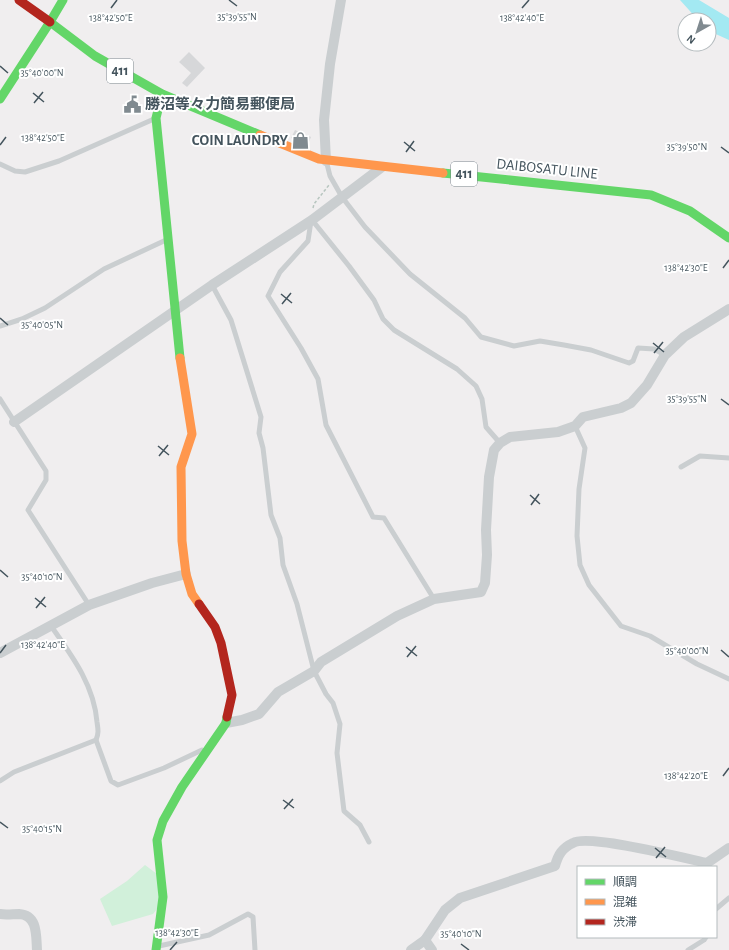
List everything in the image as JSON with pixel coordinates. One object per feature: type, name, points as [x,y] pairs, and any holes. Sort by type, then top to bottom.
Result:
[{"type":"main road","name":"DAIBOSATU LINE","points":[[19,0],[95,56],[162,94],[326,161],[527,180],[651,195],[690,211],[729,238]]},
{"type":"main road","points":[[0,99],[63,0]]},
{"type":"main road","points":[[157,948],[163,897],[161,861],[157,840],[163,821],[182,787],[226,723],[232,694],[221,643],[215,627],[192,594],[186,574],[182,541],[181,467],[192,434],[183,383],[174,312],[156,118],[162,94]]},
{"type":"street","points":[[326,161],[324,120],[330,64],[341,0]]},
{"type":"street","points":[[14,422],[212,285],[312,220],[382,167]]},
{"type":"street","points":[[226,723],[242,720],[259,714],[278,692],[314,672],[321,662],[396,616],[434,599],[481,592],[485,583],[488,555],[486,530],[489,477],[494,450],[500,443],[510,437],[558,432],[575,426],[583,417],[621,408],[631,403],[647,385],[665,355],[684,337],[729,309]]},
{"type":"street","points":[[0,653],[89,605],[152,583],[186,574]]},
{"type":"street","points":[[411,950],[425,940],[445,910],[460,898],[555,866],[559,852],[574,842],[600,841],[707,863],[729,848]]},
{"type":"street","points":[[0,914],[21,914],[30,919],[36,929],[37,950]]},
{"type":"street","points":[[425,940],[432,950]]},
{"type":"lane","points":[[0,164],[15,171],[25,172],[52,164],[97,146],[156,118]]},
{"type":"lane","points":[[326,161],[332,180],[342,197],[365,226],[410,274],[465,318],[481,337],[486,340],[514,346],[540,341],[591,350],[628,363],[632,361],[638,348],[654,349],[665,355]]},
{"type":"lane","points":[[312,220],[354,272],[374,300],[384,319],[394,330],[457,369],[476,386],[482,398],[486,427],[500,443]]},
{"type":"lane","points":[[312,220],[308,241],[280,272],[268,296],[301,348],[318,379],[326,425],[373,516],[384,518],[434,599]]},
{"type":"lane","points":[[0,326],[22,319],[45,308],[104,269],[167,240]]},
{"type":"lane","points":[[212,285],[231,320],[261,417],[259,433],[263,448],[271,515],[280,538],[283,565],[296,604],[314,672],[326,694],[333,703],[340,724],[337,753],[344,811],[360,825],[369,842]]},
{"type":"lane","points":[[0,399],[46,472],[46,480],[28,510],[89,605]]},
{"type":"lane","points":[[575,426],[585,448],[579,489],[577,536],[580,565],[589,585],[621,626],[650,636],[697,664],[729,679]]},
{"type":"lane","points":[[681,467],[700,456],[729,458]]},
{"type":"lane","points":[[51,626],[79,666],[95,705],[98,734],[96,740],[112,781],[118,785],[164,768],[211,745]]},
{"type":"lane","points":[[0,781],[14,772],[96,740]]},
{"type":"lane","points":[[717,909],[729,898]]},
{"type":"lane","points":[[157,948],[210,935],[248,914],[253,917],[255,950]]},
{"type":"lane","points":[[688,950],[705,938]]},
{"type":"path","points":[[312,220],[314,204],[332,180]]},
{"type":"green space","points":[[145,865],[157,874],[160,905],[153,914],[112,926],[100,899],[127,881]]},
{"type":"water","points":[[680,0],[699,0],[729,18],[729,40],[717,35],[717,12],[691,12]]},
{"type":"building","points":[[189,52],[205,68],[187,87],[182,83],[191,73],[179,62]]},
{"type":"building","points":[[295,130],[311,137],[307,146],[291,138]]},
{"type":"traffic: fast","points":[[50,22],[63,0]]},
{"type":"traffic: fast","points":[[0,99],[50,22],[95,56],[162,94],[260,135]]},
{"type":"traffic: fast","points":[[162,94],[156,118],[180,358]]},
{"type":"traffic: fast","points":[[443,173],[651,195],[690,211],[729,238]]},
{"type":"traffic: fast","points":[[156,950],[163,897],[157,840],[163,821],[182,787],[226,723],[227,717]]},
{"type":"traffic: slow","points":[[260,135],[319,159],[443,173]]},
{"type":"traffic: slow","points":[[180,358],[192,434],[181,467],[182,541],[186,574],[192,594],[199,604]]},
{"type":"traffic: jam","points":[[19,0],[50,22]]},
{"type":"traffic: jam","points":[[199,604],[215,627],[221,643],[232,695],[227,717]]},
{"type":"place","name":"勝沼等々力簡易郵便局","points":[[132,104]]},
{"type":"place","name":"COIN LAUNDRY","points":[[301,140]]}]
